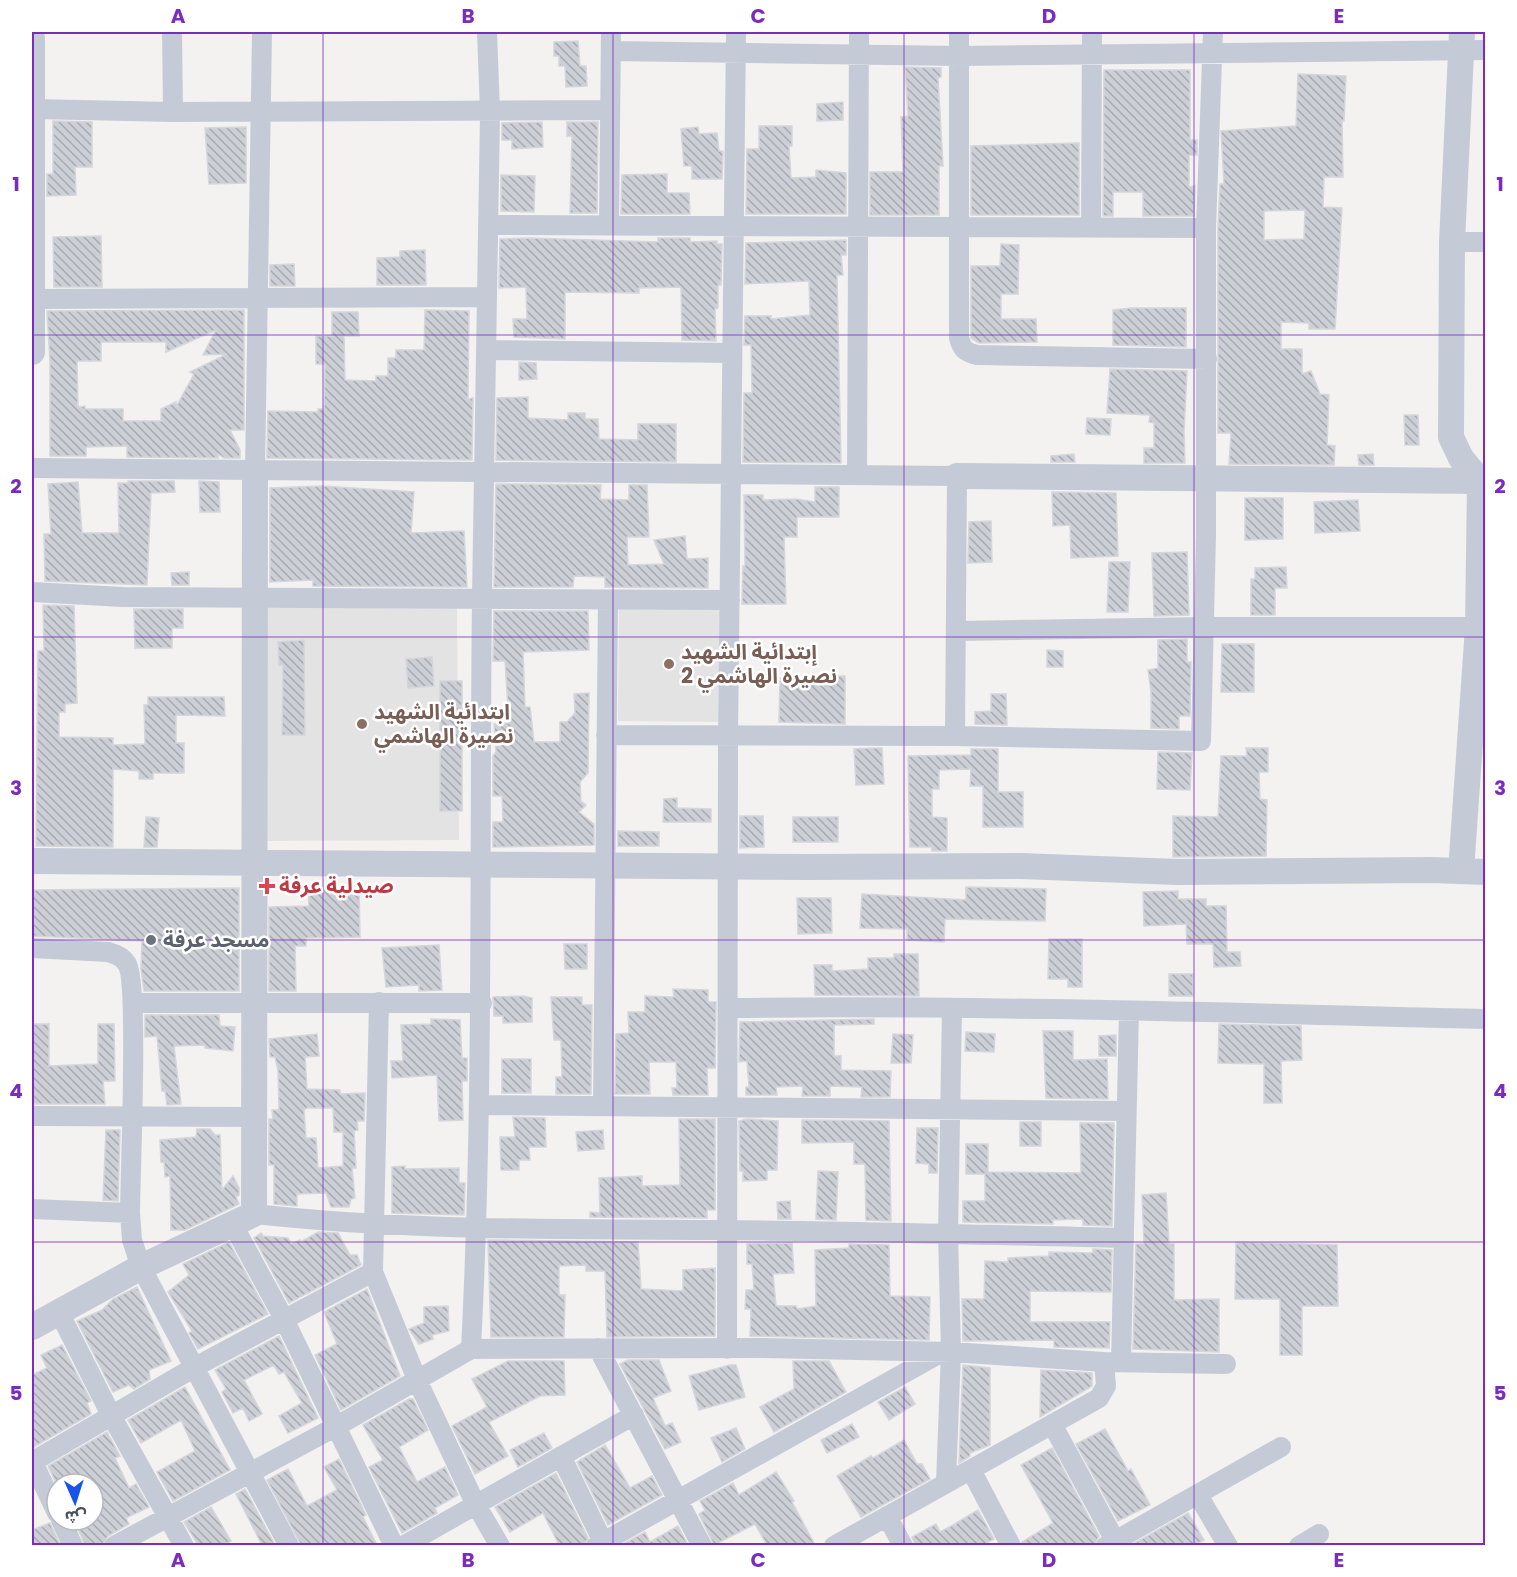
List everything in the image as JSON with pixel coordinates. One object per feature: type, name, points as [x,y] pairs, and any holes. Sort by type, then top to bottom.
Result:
[{"type":"street","points":[[172,32],[173,112]]},
{"type":"street","points":[[262,32],[255,471],[253,1117],[243,1218],[284,1319],[394,1545]]},
{"type":"street","points":[[471,1349],[477,1228],[482,1003],[482,598],[490,111],[487,32]]},
{"type":"street","points":[[727,1349],[725,1230],[729,1108],[728,735],[736,32]]},
{"type":"street","points":[[857,475],[859,32]]},
{"type":"street","points":[[959,32],[959,338],[966,352],[977,355],[1207,359]]},
{"type":"street","points":[[1091,227],[1092,32]]},
{"type":"street","points":[[606,735],[955,736],[1201,741],[1206,477],[1206,228],[1213,32]]},
{"type":"street","points":[[32,38],[32,351]]},
{"type":"street","points":[[32,861],[255,865],[1021,866],[1177,872],[1473,871],[1480,675],[1478,627],[1483,481],[1461,458],[1451,437],[1452,242],[1469,44],[1213,53],[960,56],[860,53],[736,55],[611,41],[609,224]]},
{"type":"street","points":[[33,109],[173,112],[610,110]]},
{"type":"street","points":[[489,225],[1206,228]]},
{"type":"street","points":[[1452,242],[1485,242]]},
{"type":"street","points":[[32,299],[487,297]]},
{"type":"street","points":[[486,350],[732,353]]},
{"type":"street","points":[[32,468],[1483,481]]},
{"type":"street","points":[[955,736],[957,476]]},
{"type":"street","points":[[32,592],[123,597],[730,600]]},
{"type":"street","points":[[603,1107],[608,600]]},
{"type":"street","points":[[957,631],[1204,627],[1478,627]]},
{"type":"street","points":[[32,948],[108,952],[119,956],[128,964],[133,1003],[130,1214],[132,1240],[141,1267],[290,1545]]},
{"type":"street","points":[[379,1002],[376,1225],[373,1272],[418,1382],[475,1503],[500,1545]]},
{"type":"street","points":[[133,1003],[482,1003]]},
{"type":"street","points":[[729,1008],[842,1006],[1485,1019]]},
{"type":"street","points":[[946,1483],[952,1009]]},
{"type":"street","points":[[834,1545],[1103,1394],[1112,1362],[1124,1238],[1129,1011]]},
{"type":"street","points":[[480,1106],[1125,1111]]},
{"type":"street","points":[[32,1116],[253,1117]]},
{"type":"street","points":[[32,1209],[130,1214]]},
{"type":"street","points":[[32,1327],[141,1267],[243,1218],[477,1228],[725,1230],[1124,1238]]},
{"type":"street","points":[[45,1488],[32,1461],[195,1367],[373,1272]]},
{"type":"street","points":[[59,1312],[111,1415],[184,1545]]},
{"type":"street","points":[[598,1347],[702,1545]]},
{"type":"street","points":[[114,1545],[418,1382],[471,1349],[598,1347],[947,1352],[1112,1362],[1226,1364]]},
{"type":"street","points":[[561,1456],[601,1544],[678,1499],[947,1352]]},
{"type":"street","points":[[403,1545],[634,1415]]},
{"type":"street","points":[[1052,1424],[1113,1544],[1281,1447]]},
{"type":"street","points":[[971,1470],[1011,1545]]},
{"type":"street","points":[[1198,1495],[1228,1545]]},
{"type":"street","points":[[887,1516],[903,1545]]},
{"type":"street","points":[[1299,1545],[1319,1534]]},
{"type":"shaded area","name":"إبتدائية الشهيد نصيرة الهاشمي 2","points":[[619,605],[720,606],[718,722],[618,721]]},
{"type":"shaded area","name":"ابتدائية الشهيد نصيرة الهاشمي","points":[[265,608],[457,608],[459,840],[265,841]]},
{"type":"building","points":[[578,41],[580,66],[586,66],[587,86],[566,87],[565,66],[559,66],[559,56],[554,56],[554,42]]},
{"type":"building","points":[[905,67],[941,68],[941,77],[938,78],[943,166],[939,166],[939,215],[870,215],[870,172],[903,172],[901,117],[908,116]]},
{"type":"building","points":[[1104,70],[1190,70],[1190,140],[1197,140],[1197,155],[1189,155],[1189,187],[1195,186],[1194,216],[1143,216],[1143,192],[1113,192],[1113,216],[1103,216]]},
{"type":"building","points":[[1298,74],[1346,76],[1344,121],[1342,121],[1343,177],[1324,177],[1323,207],[1342,208],[1335,329],[1309,329],[1309,323],[1281,322],[1281,349],[1302,349],[1302,374],[1311,371],[1320,394],[1329,395],[1327,445],[1335,446],[1334,465],[1229,464],[1231,433],[1218,433],[1218,228],[1220,184],[1224,184],[1221,131],[1296,126]],"holes":[[[1305,210],[1304,239],[1264,240],[1264,211]]]},
{"type":"building","points":[[843,102],[843,120],[817,121],[817,104]]},
{"type":"building","points":[[53,121],[92,122],[92,167],[75,167],[76,195],[47,196],[47,174],[53,174]]},
{"type":"building","points":[[542,122],[543,147],[512,149],[512,140],[502,140],[502,123]]},
{"type":"building","points":[[567,122],[598,122],[597,213],[570,213],[572,136],[567,136]]},
{"type":"building","points":[[759,126],[792,126],[792,146],[789,146],[791,178],[816,177],[816,170],[846,173],[846,214],[746,214],[747,149],[759,149]]},
{"type":"building","points":[[246,127],[246,183],[209,184],[205,128]]},
{"type":"building","points":[[698,127],[699,134],[717,133],[719,151],[723,151],[722,179],[692,179],[692,166],[684,166],[681,129]]},
{"type":"building","points":[[1079,143],[1079,215],[971,215],[971,146]]},
{"type":"building","points":[[667,174],[667,193],[689,193],[690,214],[621,214],[622,175]]},
{"type":"building","points":[[501,175],[535,176],[534,212],[501,211]]},
{"type":"building","points":[[101,236],[102,287],[54,287],[53,237]]},
{"type":"building","points":[[658,238],[690,238],[690,242],[717,241],[717,244],[722,244],[721,285],[718,285],[718,308],[715,309],[716,341],[682,340],[681,287],[639,288],[639,293],[565,292],[565,339],[514,337],[513,319],[527,319],[526,287],[499,288],[500,239],[658,242]]},
{"type":"building","points":[[846,240],[846,255],[841,255],[843,275],[837,275],[841,463],[743,462],[744,393],[752,393],[751,345],[744,345],[745,316],[771,316],[771,319],[810,315],[809,281],[745,284],[746,243]]},
{"type":"building","points":[[1001,244],[1019,245],[1018,294],[1001,294],[1001,319],[1036,319],[1037,342],[979,343],[971,338],[971,266],[1000,266]]},
{"type":"building","points":[[425,250],[426,285],[377,285],[377,258],[400,257],[400,251]]},
{"type":"building","points":[[294,264],[295,286],[270,286],[270,265]]},
{"type":"building","points":[[1186,308],[1186,347],[1113,345],[1113,310]]},
{"type":"building","points":[[244,310],[244,430],[230,430],[240,450],[240,458],[224,458],[218,454],[218,458],[127,457],[127,446],[86,447],[86,456],[50,456],[50,362],[47,311]],"holes":[[[216,330],[203,355],[227,354],[190,372],[194,374],[176,407],[176,402],[161,409],[161,421],[123,421],[123,409],[78,407],[77,361],[101,361],[101,342],[166,342],[166,352]]]},
{"type":"building","points":[[425,310],[469,311],[468,399],[473,398],[472,460],[267,458],[268,411],[318,412],[318,409],[324,409],[325,364],[316,364],[316,336],[332,336],[332,312],[358,312],[359,336],[344,336],[345,380],[376,381],[376,376],[388,376],[388,358],[396,358],[396,350],[424,350]]},
{"type":"building","points":[[519,362],[536,363],[537,379],[519,380]]},
{"type":"building","points":[[1110,369],[1187,371],[1185,463],[1144,463],[1144,448],[1154,448],[1154,423],[1149,422],[1150,415],[1107,413]]},
{"type":"building","points":[[528,397],[528,418],[568,420],[568,413],[585,413],[585,419],[598,419],[599,439],[638,440],[638,424],[676,424],[676,462],[496,460],[497,398]]},
{"type":"building","points":[[1404,415],[1418,415],[1419,445],[1405,445]]},
{"type":"building","points":[[1087,418],[1111,419],[1110,435],[1086,434]]},
{"type":"building","points":[[1074,454],[1075,462],[1051,462],[1051,456]]},
{"type":"building","points":[[1373,454],[1374,465],[1359,465],[1358,455]]},
{"type":"building","points":[[128,481],[174,481],[175,492],[151,493],[147,585],[45,581],[44,534],[51,534],[48,484],[78,482],[82,533],[119,533],[118,483],[128,483]]},
{"type":"building","points":[[199,481],[219,482],[220,512],[200,512]]},
{"type":"building","points":[[496,484],[601,485],[600,499],[629,500],[629,485],[647,485],[649,537],[627,537],[628,565],[664,564],[654,540],[685,536],[687,559],[708,558],[708,588],[605,587],[605,577],[574,576],[573,587],[494,587]]},
{"type":"building","points":[[322,486],[414,492],[411,533],[464,531],[467,587],[313,586],[313,580],[270,582],[270,488]]},
{"type":"building","points":[[815,487],[839,487],[839,517],[797,517],[797,537],[784,537],[786,604],[742,604],[743,566],[745,566],[744,495],[763,495],[763,500],[796,499],[815,502]]},
{"type":"building","points":[[1052,492],[1116,493],[1118,556],[1071,558],[1070,525],[1053,526]]},
{"type":"building","points":[[1245,498],[1283,498],[1283,539],[1245,540]]},
{"type":"building","points":[[1358,500],[1360,531],[1315,533],[1314,502]]},
{"type":"building","points":[[991,521],[992,562],[968,563],[969,522]]},
{"type":"building","points":[[1187,552],[1189,615],[1154,616],[1152,553]]},
{"type":"building","points":[[1109,562],[1130,562],[1128,612],[1107,612]]},
{"type":"building","points":[[1286,567],[1287,588],[1275,588],[1275,615],[1251,615],[1251,579],[1255,579],[1255,568]]},
{"type":"building","points":[[189,572],[189,585],[172,585],[171,573]]},
{"type":"building","points":[[43,605],[74,606],[77,703],[65,704],[65,712],[59,712],[59,737],[113,738],[113,745],[145,744],[144,705],[148,705],[148,697],[224,697],[225,716],[176,715],[176,743],[184,743],[184,773],[153,773],[153,779],[139,779],[139,771],[113,769],[113,847],[36,846],[38,651],[44,651]]},
{"type":"building","points":[[134,609],[183,609],[183,628],[172,628],[172,648],[135,648]]},
{"type":"building","points":[[494,611],[588,611],[589,650],[523,652],[525,707],[530,707],[534,742],[560,742],[560,722],[567,722],[575,713],[574,694],[589,693],[588,773],[580,782],[581,801],[586,805],[579,812],[594,824],[594,845],[493,847],[493,822],[503,822],[502,796],[493,796],[493,756],[496,752],[494,724],[509,723],[505,661],[493,661]]},
{"type":"building","points":[[1187,639],[1187,662],[1191,662],[1190,716],[1179,716],[1179,729],[1151,728],[1151,692],[1148,670],[1158,668],[1158,640]]},
{"type":"building","points":[[304,640],[305,735],[282,735],[283,665],[279,665],[278,642]]},
{"type":"building","points":[[1222,644],[1254,644],[1254,692],[1221,692]]},
{"type":"building","points":[[1047,650],[1063,651],[1063,667],[1047,667]]},
{"type":"building","points":[[432,657],[434,686],[408,688],[406,659]]},
{"type":"building","points":[[816,676],[845,676],[845,724],[779,722],[780,678],[816,679]]},
{"type":"building","points":[[440,681],[462,681],[462,811],[440,811]]},
{"type":"building","points":[[991,694],[1006,694],[1007,725],[975,724],[975,712],[991,711]]},
{"type":"building","points":[[882,748],[884,784],[856,785],[854,749]]},
{"type":"building","points":[[1246,748],[1268,748],[1268,772],[1259,772],[1260,799],[1267,800],[1266,856],[1173,857],[1173,816],[1218,817],[1221,756],[1247,756]]},
{"type":"building","points":[[971,749],[998,749],[998,792],[1023,792],[1023,827],[983,827],[983,786],[970,786],[971,769],[939,770],[939,789],[932,789],[932,817],[947,818],[947,851],[932,851],[932,847],[910,847],[908,756],[971,755]]},
{"type":"building","points":[[1158,752],[1192,753],[1190,790],[1157,789]]},
{"type":"building","points":[[677,798],[677,808],[711,809],[711,822],[663,822],[664,799]]},
{"type":"building","points":[[740,816],[763,816],[764,847],[740,848]]},
{"type":"building","points":[[146,817],[159,818],[157,847],[144,847]]},
{"type":"building","points":[[793,817],[838,817],[838,842],[793,842]]},
{"type":"building","points":[[618,831],[659,832],[659,846],[618,846]]},
{"type":"building","points":[[359,887],[360,937],[306,938],[306,946],[295,946],[296,991],[269,991],[269,907],[309,906],[308,889]]},
{"type":"building","points":[[966,887],[1046,889],[1045,921],[945,919],[944,942],[907,940],[907,929],[860,928],[862,894],[966,900]]},
{"type":"building","name":"مسجد عرفة","points":[[239,888],[239,991],[144,991],[141,969],[142,941],[32,936],[32,890]]},
{"type":"building","points":[[1178,891],[1178,899],[1206,899],[1206,906],[1226,906],[1227,952],[1240,952],[1241,966],[1214,967],[1213,944],[1187,944],[1186,924],[1144,926],[1143,892]]},
{"type":"building","points":[[797,898],[831,898],[832,933],[798,934]]},
{"type":"building","points":[[1049,939],[1082,939],[1082,987],[1068,987],[1068,979],[1048,979]]},
{"type":"building","points":[[564,944],[587,944],[587,969],[565,969]]},
{"type":"building","points":[[439,945],[442,990],[419,991],[419,985],[386,987],[382,948]]},
{"type":"building","points":[[894,954],[918,954],[919,996],[815,995],[814,965],[832,965],[832,971],[868,969],[868,958],[894,958]]},
{"type":"building","points":[[1169,974],[1193,974],[1193,996],[1169,996]]},
{"type":"building","points":[[673,989],[708,990],[708,1002],[716,1002],[715,1068],[707,1068],[708,1095],[673,1095],[672,1088],[677,1088],[676,1062],[649,1062],[650,1094],[615,1094],[616,1034],[629,1033],[628,1012],[645,1012],[645,996],[674,997]]},
{"type":"building","points":[[493,997],[532,998],[532,1022],[503,1023],[503,1016],[494,1016]]},
{"type":"building","points":[[551,997],[582,997],[582,1005],[592,1005],[591,1094],[556,1094],[556,1077],[562,1077],[561,1040],[554,1040]]},
{"type":"building","points":[[145,1015],[219,1015],[220,1026],[235,1027],[233,1051],[205,1048],[205,1045],[174,1046],[181,1104],[167,1105],[165,1090],[162,1091],[157,1036],[145,1037]]},
{"type":"building","points":[[431,1019],[460,1020],[462,1058],[467,1058],[467,1081],[462,1081],[463,1120],[439,1121],[437,1075],[392,1078],[391,1061],[403,1061],[401,1025],[431,1024]]},
{"type":"building","points":[[874,1019],[874,1024],[834,1025],[834,1056],[841,1056],[841,1070],[891,1071],[890,1097],[861,1097],[862,1087],[830,1086],[830,1096],[802,1096],[803,1086],[776,1087],[777,1095],[746,1095],[746,1087],[749,1087],[747,1061],[739,1062],[740,1022]]},
{"type":"building","points":[[32,1024],[49,1024],[49,1066],[98,1064],[98,1024],[114,1024],[115,1081],[103,1081],[105,1104],[32,1104]]},
{"type":"building","points":[[1219,1024],[1301,1026],[1302,1060],[1281,1061],[1282,1103],[1264,1103],[1264,1064],[1218,1063]]},
{"type":"building","points":[[1043,1031],[1073,1031],[1073,1060],[1107,1059],[1108,1099],[1046,1098]]},
{"type":"building","points":[[966,1032],[995,1034],[994,1052],[965,1051]]},
{"type":"building","points":[[317,1034],[319,1056],[305,1057],[307,1089],[340,1090],[340,1094],[365,1093],[364,1121],[357,1121],[358,1130],[354,1131],[356,1168],[352,1168],[355,1198],[351,1199],[349,1207],[331,1207],[326,1193],[297,1194],[297,1206],[274,1204],[274,1165],[269,1165],[269,1119],[273,1119],[272,1110],[279,1110],[278,1070],[275,1057],[270,1057],[269,1039]],"holes":[[[333,1108],[334,1132],[343,1132],[343,1166],[318,1168],[316,1138],[306,1138],[304,1110]]]},
{"type":"building","points":[[893,1034],[913,1035],[911,1063],[891,1063]]},
{"type":"building","points":[[1116,1035],[1116,1056],[1099,1056],[1099,1036]]},
{"type":"building","points":[[502,1059],[531,1059],[531,1093],[502,1093]]},
{"type":"building","points":[[513,1117],[545,1118],[546,1147],[529,1147],[530,1160],[519,1160],[519,1170],[501,1170],[500,1137],[515,1137]]},
{"type":"building","points":[[679,1119],[715,1119],[715,1210],[707,1210],[707,1218],[590,1217],[590,1212],[600,1213],[599,1178],[642,1176],[642,1186],[680,1185]]},
{"type":"building","points":[[747,1119],[778,1121],[777,1170],[767,1170],[767,1180],[743,1181],[743,1171],[740,1171],[739,1121]]},
{"type":"building","points":[[802,1120],[889,1121],[891,1221],[866,1220],[865,1164],[854,1164],[854,1142],[802,1143]]},
{"type":"building","points":[[1020,1122],[1041,1122],[1041,1146],[1020,1146]]},
{"type":"building","points":[[1080,1123],[1114,1123],[1112,1226],[1083,1225],[1083,1219],[1053,1220],[1053,1224],[963,1222],[963,1201],[985,1201],[985,1174],[966,1174],[966,1144],[988,1144],[988,1172],[1081,1173]]},
{"type":"building","points":[[917,1128],[938,1128],[937,1173],[929,1173],[929,1164],[916,1163]]},
{"type":"building","points":[[197,1129],[210,1129],[215,1135],[220,1135],[222,1190],[233,1176],[239,1188],[239,1195],[236,1197],[239,1204],[185,1230],[171,1230],[170,1176],[165,1177],[164,1162],[161,1162],[160,1140],[196,1137]]},
{"type":"building","points":[[106,1130],[120,1130],[118,1201],[103,1200]]},
{"type":"building","points":[[603,1130],[604,1149],[578,1151],[576,1132]]},
{"type":"building","points":[[405,1166],[405,1169],[459,1168],[459,1183],[465,1183],[464,1215],[392,1213],[392,1167]]},
{"type":"building","points":[[818,1171],[838,1172],[836,1220],[816,1219]]},
{"type":"building","points":[[1166,1193],[1169,1244],[1174,1244],[1174,1300],[1219,1299],[1219,1352],[1133,1349],[1136,1244],[1144,1244],[1142,1195]]},
{"type":"building","points":[[790,1201],[791,1219],[778,1219],[777,1202]]},
{"type":"building","points":[[318,1232],[338,1233],[350,1255],[357,1255],[361,1265],[289,1303],[254,1238],[261,1233],[263,1236],[288,1238],[291,1244],[300,1240],[301,1242]]},
{"type":"building","points":[[488,1240],[638,1242],[641,1289],[683,1291],[683,1270],[715,1268],[715,1336],[607,1337],[605,1271],[586,1271],[586,1265],[559,1266],[559,1295],[565,1295],[564,1337],[491,1337]]},
{"type":"building","points":[[229,1242],[268,1314],[198,1349],[189,1333],[192,1331],[168,1292],[189,1275],[183,1264]]},
{"type":"building","points":[[1236,1242],[1337,1245],[1338,1306],[1302,1306],[1302,1355],[1280,1355],[1280,1299],[1235,1299]]},
{"type":"building","points":[[792,1243],[794,1273],[773,1274],[776,1306],[796,1306],[797,1309],[816,1306],[815,1250],[849,1248],[849,1244],[889,1245],[890,1296],[930,1297],[929,1340],[750,1336],[751,1309],[745,1309],[746,1290],[754,1290],[752,1264],[747,1264],[747,1244]]},
{"type":"building","points":[[1093,1249],[1112,1250],[1111,1292],[1030,1291],[1030,1322],[1110,1322],[1109,1348],[1054,1347],[1054,1340],[963,1341],[962,1299],[984,1299],[985,1261],[1008,1262],[1008,1258],[1049,1256],[1049,1252],[1093,1253]]},
{"type":"building","points":[[137,1287],[171,1361],[149,1370],[150,1379],[134,1389],[129,1385],[113,1392],[77,1321],[102,1310],[113,1299]]},
{"type":"building","points":[[367,1289],[400,1376],[341,1410],[315,1355],[337,1344],[324,1312]]},
{"type":"building","points":[[448,1306],[449,1331],[432,1335],[433,1339],[419,1344],[409,1329],[424,1323],[424,1307]]},
{"type":"building","points":[[279,1336],[318,1418],[288,1433],[279,1416],[302,1403],[284,1372],[279,1374],[274,1365],[244,1380],[262,1414],[249,1421],[243,1408],[233,1413],[222,1392],[226,1389],[215,1370]]},
{"type":"building","points":[[62,1345],[91,1401],[87,1403],[91,1414],[32,1448],[32,1375],[47,1368],[41,1355]]},
{"type":"building","points":[[628,1360],[659,1360],[671,1391],[653,1398],[665,1426],[672,1423],[681,1442],[665,1449],[620,1364]]},
{"type":"building","points":[[508,1361],[564,1361],[565,1395],[540,1396],[489,1422],[508,1456],[475,1474],[452,1426],[487,1407],[472,1379]]},
{"type":"building","points":[[793,1361],[829,1361],[846,1392],[774,1432],[760,1407],[794,1389]]},
{"type":"building","points":[[736,1365],[745,1397],[699,1410],[689,1376]]},
{"type":"building","points":[[963,1365],[990,1368],[990,1445],[970,1453],[970,1456],[959,1463]]},
{"type":"building","points":[[1041,1370],[1092,1373],[1092,1386],[1040,1417]]},
{"type":"building","points":[[185,1387],[230,1470],[173,1501],[157,1472],[195,1451],[181,1420],[141,1443],[128,1420]]},
{"type":"building","points":[[905,1387],[915,1404],[889,1420],[878,1402]]},
{"type":"building","points":[[409,1399],[413,1399],[428,1430],[399,1447],[417,1482],[445,1467],[458,1495],[435,1508],[437,1513],[402,1533],[369,1467],[383,1460],[363,1425]]},
{"type":"building","points":[[852,1424],[859,1437],[827,1453],[821,1440]]},
{"type":"building","points":[[736,1428],[745,1449],[722,1462],[711,1438]]},
{"type":"building","points":[[1105,1429],[1128,1471],[1131,1469],[1150,1505],[1118,1521],[1076,1444]]},
{"type":"building","points":[[107,1432],[120,1456],[115,1458],[129,1488],[136,1484],[149,1507],[126,1518],[129,1524],[108,1536],[102,1545],[85,1545],[79,1532],[105,1532],[105,1472],[51,1472],[48,1466]]},
{"type":"building","points":[[544,1433],[552,1448],[518,1467],[510,1450]]},
{"type":"building","points":[[904,1440],[917,1464],[922,1464],[930,1479],[861,1517],[837,1476]]},
{"type":"building","points":[[605,1445],[630,1488],[652,1476],[662,1495],[608,1525],[577,1462]]},
{"type":"building","points":[[1052,1448],[1099,1536],[1094,1545],[1023,1545],[1022,1542],[1053,1523],[1021,1465]]},
{"type":"building","points":[[339,1459],[366,1515],[363,1517],[377,1545],[301,1545],[267,1480],[288,1469],[307,1506],[337,1490],[324,1467]]},
{"type":"building","points":[[776,1472],[794,1501],[792,1502],[815,1545],[767,1545],[755,1524],[714,1545],[699,1514],[705,1510],[700,1501],[733,1483],[739,1495]]},
{"type":"building","points":[[556,1473],[588,1538],[584,1545],[559,1545],[543,1513],[510,1532],[495,1507]]},
{"type":"building","points":[[245,1489],[275,1545],[262,1545],[236,1494]]},
{"type":"building","points":[[211,1507],[231,1541],[224,1545],[198,1545],[184,1522]]},
{"type":"building","points":[[978,1510],[994,1539],[983,1545],[915,1545],[912,1537],[936,1524],[940,1532],[955,1524],[956,1526],[956,1523]]},
{"type":"building","points":[[1188,1513],[1204,1540],[1195,1545],[1131,1545]]},
{"type":"building","points":[[45,1525],[45,1532],[54,1532],[60,1545],[32,1545],[32,1530]]},
{"type":"building","points":[[678,1526],[688,1545],[621,1545],[645,1532],[650,1542]]},
{"type":"place","name":"إبتدائية الشهيد نصيرة الهاشمي 2","points":[[669,664]]},
{"type":"place","name":"ابتدائية الشهيد نصيرة الهاشمي","points":[[362,724]]},
{"type":"place","name":"صيدلية عرفة","points":[[267,886]]},
{"type":"place","name":"مسجد عرفة","points":[[151,940]]}]
